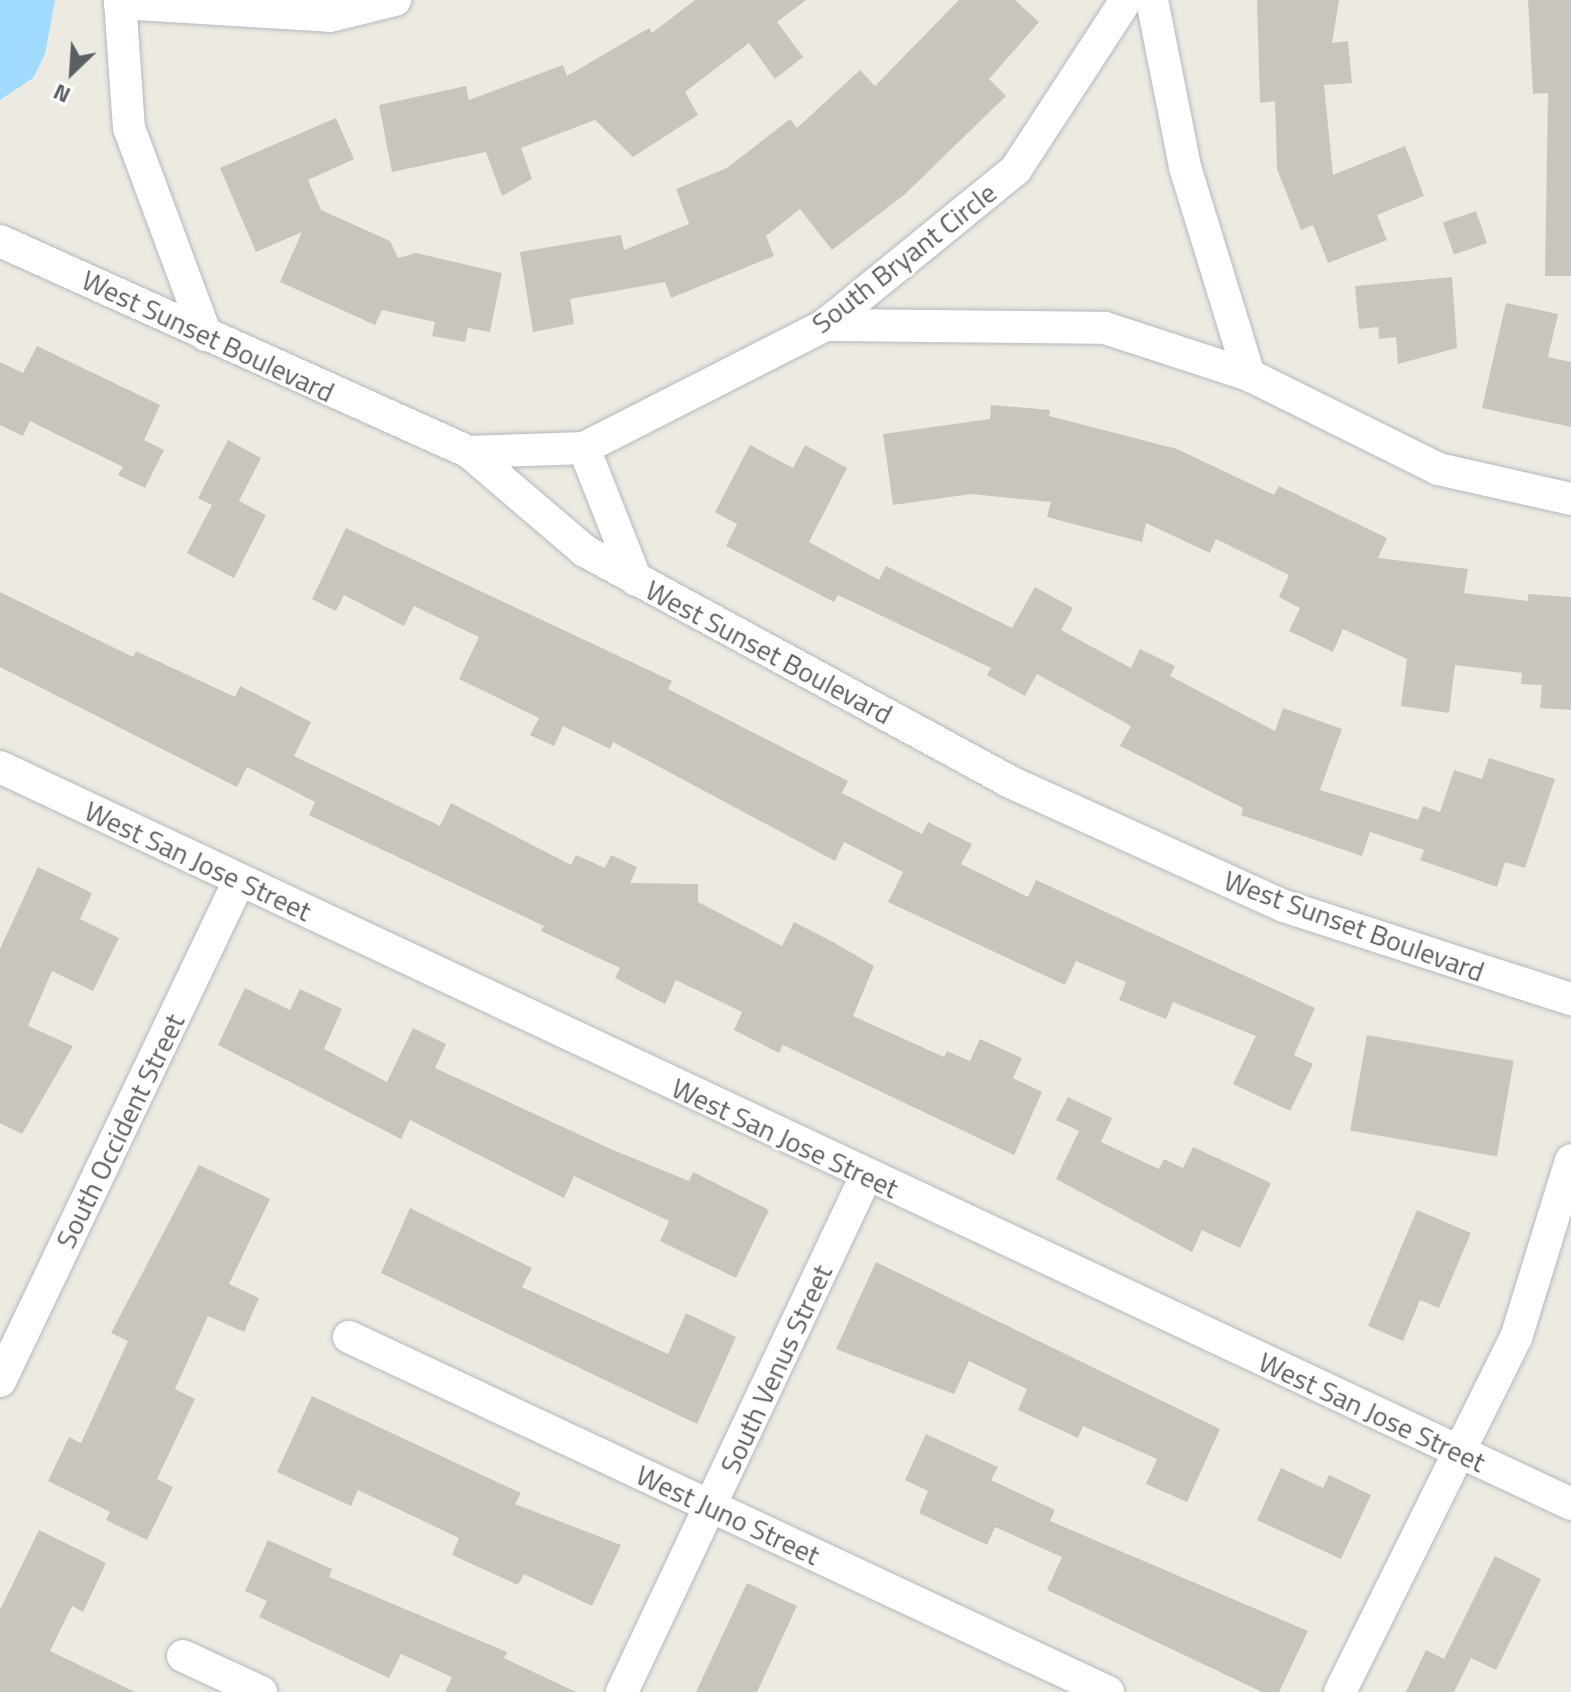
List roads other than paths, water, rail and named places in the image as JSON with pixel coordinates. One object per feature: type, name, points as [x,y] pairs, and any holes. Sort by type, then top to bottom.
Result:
[{"type":"street","points":[[206,335],[129,128],[120,2],[330,16],[395,0]]},
{"type":"street","name":"South Bryant Circle","points":[[469,452],[584,448],[825,325],[1016,169],[1126,0]]},
{"type":"street","points":[[1152,0],[1185,167],[1249,375]]},
{"type":"street","name":"West Sunset Boulevard","points":[[0,241],[469,452],[530,511],[636,580],[1132,841],[1403,950],[1571,999]]},
{"type":"street","points":[[825,325],[1105,328],[1249,375],[1438,469],[1571,499]]},
{"type":"street","points":[[584,448],[636,580]]},
{"type":"street","name":"West San Jose Street","points":[[0,767],[866,1176],[1571,1504]]},
{"type":"street","name":"South Occident Street","points":[[0,1381],[239,881]]},
{"type":"street","points":[[1340,1692],[1457,1451],[1516,1338],[1571,1160]]},
{"type":"street","name":"South Venus Street","points":[[622,1692],[866,1176]]},
{"type":"street","name":"West Juno Street","points":[[349,1337],[1108,1692]]},
{"type":"street","points":[[183,1656],[261,1692]]},
{"type":"water","points":[[0,0],[55,0],[45,54],[33,78],[0,100]]}]
